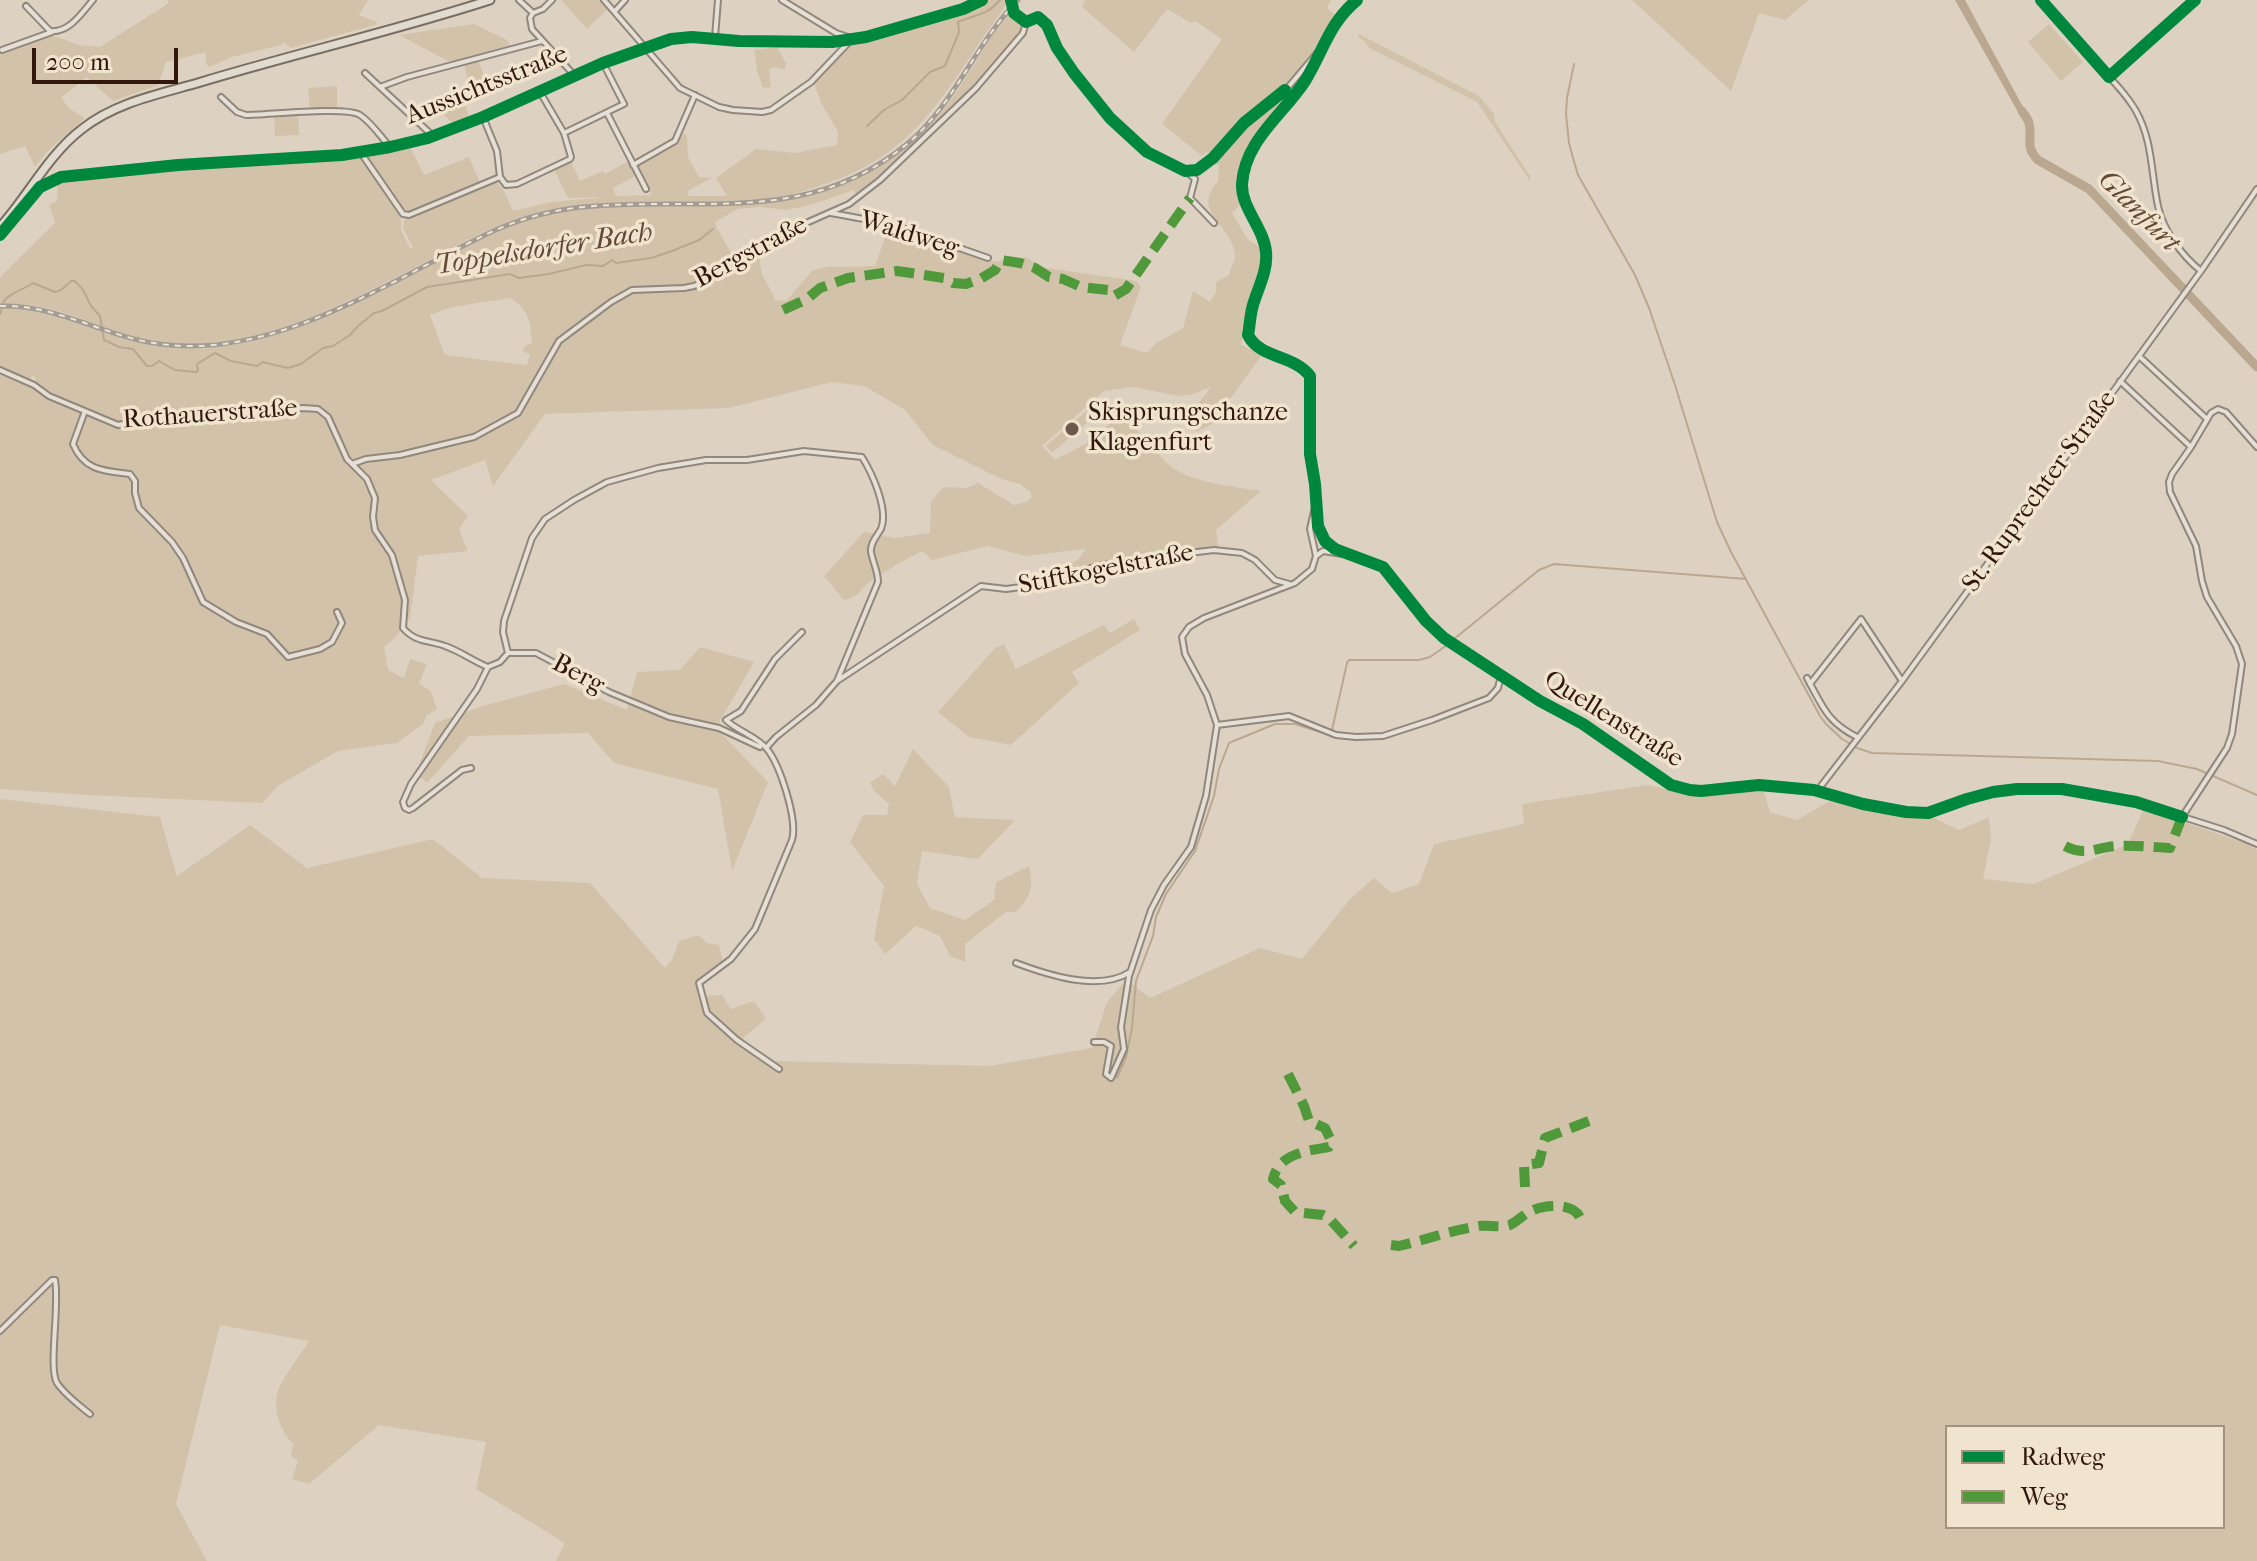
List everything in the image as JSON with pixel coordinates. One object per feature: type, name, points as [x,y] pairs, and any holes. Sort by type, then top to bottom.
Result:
[{"type":"main road","points":[[0,227],[38,185],[44,170],[71,138],[97,118],[119,107],[259,64],[424,21],[490,0]]},
{"type":"street","points":[[2,50],[71,25],[93,0]]},
{"type":"street","points":[[519,0],[533,13]]},
{"type":"street","points":[[533,13],[552,0]]},
{"type":"street","points":[[604,0],[680,88],[719,107],[766,112],[811,82],[853,39],[836,33],[782,0]]},
{"type":"street","points":[[615,11],[625,0]]},
{"type":"street","points":[[715,38],[718,0]]},
{"type":"street","name":"Aussichtsstraße","points":[[38,185],[72,175],[361,153],[433,136],[603,63],[680,37],[832,42],[866,37],[963,9],[982,0]]},
{"type":"street","points":[[1011,0],[1014,13],[1026,22],[1038,17],[1044,20],[1057,48],[1110,118],[1147,152],[1195,179]]},
{"type":"street","points":[[1094,1042],[1111,1046],[1106,1074],[1111,1078],[1124,1049],[1121,1027],[1132,970],[1157,897],[1186,857],[1206,796],[1217,725],[1185,654],[1183,634],[1210,615],[1291,584],[1307,575],[1314,565],[1316,556],[1310,529],[1315,507],[1315,484],[1310,454],[1310,376],[1296,364],[1261,349],[1252,343],[1248,335],[1252,308],[1267,259],[1264,243],[1245,200],[1242,182],[1261,134],[1304,82],[1336,20],[1357,0]]},
{"type":"street","points":[[2041,0],[2136,111],[2147,137],[2164,223],[2178,246],[2201,271]]},
{"type":"street","points":[[2109,77],[2195,0]]},
{"type":"street","points":[[26,6],[52,32]]},
{"type":"street","points":[[533,13],[530,25],[574,75]]},
{"type":"street","name":"Bergstraße","points":[[352,464],[474,437],[518,413],[559,341],[611,302],[632,290],[694,286],[788,231],[849,204],[880,180],[967,97],[1001,61],[1023,33],[1026,22]]},
{"type":"street","points":[[380,87],[542,41]]},
{"type":"street","points":[[1185,171],[1197,170],[1213,158],[1244,123],[1278,97],[1321,48]]},
{"type":"street","points":[[564,133],[624,104],[603,63]]},
{"type":"street","points":[[365,73],[433,136]]},
{"type":"street","points":[[483,117],[497,151],[500,177],[510,186],[571,157],[564,133],[539,92]]},
{"type":"street","points":[[633,165],[675,141],[695,95]]},
{"type":"street","points":[[221,97],[237,112],[246,115],[355,112],[390,147]]},
{"type":"street","points":[[607,113],[646,189]]},
{"type":"street","points":[[361,153],[403,214],[409,215],[500,177]]},
{"type":"street","points":[[1197,170],[1190,198],[1214,223]]},
{"type":"street","name":"St. Ruprechter Straße","points":[[1820,792],[1821,786],[1902,681],[2191,285],[2257,189]]},
{"type":"street","name":"Waldweg","points":[[831,213],[891,224],[988,258]]},
{"type":"street","points":[[2139,356],[2207,419]]},
{"type":"street","name":"Rothauerstraße","points":[[0,370],[34,385],[49,396],[118,425],[158,417],[202,418],[318,409],[328,417],[338,443],[352,464]]},
{"type":"street","points":[[2120,381],[2191,447]]},
{"type":"street","points":[[2182,817],[2230,741],[2242,664],[2236,646],[2207,597],[2196,546],[2170,492],[2169,482],[2214,411],[2223,410],[2257,447]]},
{"type":"street","points":[[85,411],[73,444],[75,451],[92,468],[130,474],[135,481],[139,508],[183,558],[203,602],[236,622],[267,634],[288,657],[320,649],[332,642],[342,623],[337,612]]},
{"type":"street","name":"Stiftkogelstraße","points":[[508,653],[504,621],[532,538],[545,519],[574,500],[607,482],[658,468],[706,460],[747,460],[804,451],[852,455],[862,457],[868,467],[883,514],[882,526],[871,552],[878,582],[837,681]]},
{"type":"street","points":[[352,464],[367,479],[375,498],[375,530],[392,555],[405,600],[403,628],[410,636],[446,646],[488,667]]},
{"type":"street","name":"Quellenstraße","points":[[1315,507],[1322,537],[1331,546],[1383,567],[1426,621],[1444,638],[1540,701],[1583,724],[1671,785],[1701,791],[1759,785],[1820,792],[1863,804],[1928,813],[1981,794],[2017,789],[2062,789],[2136,802],[2224,830],[2257,844]]},
{"type":"street","name":"Stiftkogelstraße","points":[[766,748],[816,705],[837,681],[981,586],[1021,587],[1098,566],[1214,550],[1242,553],[1255,560],[1275,580],[1291,584]]},
{"type":"street","name":"Quellenstraße","points":[[1316,556],[1323,551],[1348,554]]},
{"type":"street","points":[[1810,684],[1861,619],[1902,681]]},
{"type":"street","points":[[779,1069],[737,1040],[707,1013],[699,983],[731,959],[755,929],[794,834],[790,804],[766,748],[726,720],[741,711],[775,659],[802,632]]},
{"type":"street","points":[[471,768],[462,770],[413,808],[405,808],[403,802],[411,784],[477,689],[488,667],[500,662],[508,653]]},
{"type":"street","name":"Berg","points":[[508,653],[536,653],[609,692],[657,712],[719,728],[766,748]]},
{"type":"street","points":[[1217,725],[1289,716],[1336,735],[1383,736],[1489,698],[1498,688],[1501,676]]},
{"type":"street","points":[[1807,678],[1833,722],[1856,739]]},
{"type":"street","points":[[1215,715],[1226,723]]},
{"type":"street","points":[[1016,963],[1071,980],[1121,977],[1132,970]]},
{"type":"street","points":[[0,1331],[47,1283],[55,1280],[53,1374],[58,1386],[90,1414]]},
{"type":"shaded area","points":[[167,0],[368,0],[359,15],[377,22],[290,48],[285,42],[209,67],[206,53],[166,62],[158,85],[113,101],[86,77],[61,98],[70,109],[85,118],[35,167],[25,146],[0,154],[0,55],[52,35],[79,45],[100,47],[169,3]]},
{"type":"shaded area","points":[[561,0],[601,0],[609,8],[587,29]]},
{"type":"shaded area","points":[[986,0],[1008,0],[946,92],[912,132],[872,163],[797,193],[761,200],[605,203],[544,212],[484,232],[304,320],[276,330],[219,342],[155,342],[47,308],[0,304],[0,277],[55,223],[49,205],[57,201],[58,181],[219,164],[355,157],[363,159],[401,218],[401,230],[410,249],[413,247],[403,228],[404,220],[496,181],[513,211],[552,202],[608,197],[568,198],[554,169],[569,162],[580,181],[603,171],[605,174],[629,161],[637,175],[613,188],[616,196],[652,195],[637,169],[638,165],[668,149],[682,134],[687,135],[688,157],[699,177],[712,178],[689,190],[688,196],[727,196],[716,178],[756,149],[795,153],[837,145],[838,132],[821,103],[814,83],[850,44],[940,19]]},
{"type":"shaded area","points":[[1085,0],[1331,0],[1327,8],[1336,16],[1300,82],[1260,132],[1238,180],[1240,205],[1232,213],[1248,240],[1263,248],[1263,265],[1249,306],[1241,345],[1262,355],[1212,424],[1196,432],[1192,412],[1211,387],[1178,396],[1133,387],[1104,391],[1042,446],[1055,460],[1091,441],[1120,414],[1177,471],[1213,483],[1261,491],[1216,530],[1219,553],[1104,567],[1029,591],[1024,581],[1077,561],[1086,549],[1025,556],[988,546],[932,560],[922,551],[876,578],[855,596],[844,600],[824,576],[864,532],[895,538],[930,533],[931,502],[943,487],[967,488],[978,483],[1014,505],[1026,502],[1031,498],[1031,493],[1020,484],[1001,479],[933,445],[904,409],[864,386],[832,382],[729,408],[545,414],[493,486],[485,460],[431,480],[468,516],[459,529],[468,551],[418,556],[410,618],[384,647],[388,670],[404,678],[410,659],[427,664],[419,684],[430,690],[437,709],[397,743],[338,751],[279,785],[262,803],[0,789],[0,373],[34,385],[36,382],[34,376],[29,379],[0,367],[0,308],[54,315],[160,346],[189,349],[218,347],[248,342],[308,324],[494,233],[542,216],[583,209],[750,204],[791,199],[831,189],[879,166],[927,128],[952,98],[1011,10],[1020,23],[1020,33],[977,86],[857,196],[854,190],[786,210],[760,207],[738,209],[715,222],[716,226],[736,262],[755,251],[775,300],[786,301],[812,271],[826,267],[875,266],[889,226],[988,262],[1026,257],[1040,267],[1137,281],[1141,287],[1120,345],[1147,353],[1156,343],[1183,328],[1193,291],[1210,302],[1216,292],[1216,282],[1229,275],[1234,261],[1233,245],[1210,211],[1208,202],[1210,192],[1218,181],[1219,165],[1210,164],[1207,151],[1202,156],[1162,124],[1222,39],[1195,21],[1191,23],[1167,9],[1134,52],[1082,7]],"holes":[[[511,298],[528,317],[530,328],[532,342],[523,351],[530,355],[527,365],[445,355],[430,315],[452,307]]]},
{"type":"shaded area","points":[[1632,0],[1809,0],[1785,20],[1759,13],[1731,91]]},
{"type":"shaded area","points":[[1955,0],[1965,0],[2029,118],[2023,121]]},
{"type":"shaded area","points":[[474,24],[507,40],[511,47],[452,63],[399,35]]},
{"type":"shaded area","points":[[2049,24],[2083,62],[2061,81],[2028,42]]},
{"type":"shaded area","points":[[1359,34],[1479,96],[1494,114],[1495,122],[1530,176],[1530,181],[1477,102],[1369,48],[1358,37]]},
{"type":"shaded area","points":[[777,47],[786,63],[785,70],[774,67],[769,70],[771,87],[763,88],[754,50]]},
{"type":"shaded area","points":[[478,60],[487,83],[478,87],[479,99],[465,104],[470,119],[456,125],[430,104],[470,90],[464,64]]},
{"type":"shaded area","points":[[337,86],[337,109],[310,111],[308,88]]},
{"type":"shaded area","points":[[298,115],[299,135],[275,136],[274,116]]},
{"type":"shaded area","points":[[409,145],[424,175],[469,157],[480,183],[407,212],[401,209],[368,159],[370,154]]},
{"type":"shaded area","name":"Skisprungschanze Klagenfurt","points":[[1092,406],[1098,413],[1052,453],[1046,446]]},
{"type":"shaded area","points":[[1134,619],[1140,630],[1072,672],[1079,683],[1011,745],[969,737],[938,712],[995,648],[1004,644],[1016,669],[1104,625],[1110,633]]},
{"type":"shaded area","points":[[700,647],[754,662],[716,728],[768,782],[732,871],[718,789],[614,763],[588,733],[469,736],[427,783],[416,773],[435,723],[564,684],[627,710],[637,672],[680,670]]},
{"type":"shaded area","points":[[913,749],[949,787],[955,817],[1015,820],[978,859],[922,851],[917,884],[930,908],[965,920],[994,900],[996,882],[1029,866],[1031,886],[1025,901],[1016,912],[1006,912],[965,944],[965,962],[950,956],[940,936],[916,926],[885,954],[874,939],[884,886],[850,842],[863,815],[887,815],[889,804],[874,791],[870,783],[883,774],[895,786]]},
{"type":"shaded area","points":[[1647,785],[1681,792],[1763,789],[1770,812],[1797,820],[1833,799],[1932,817],[1959,830],[1989,817],[1991,839],[1983,879],[2034,884],[2128,844],[2144,808],[2257,850],[2257,1561],[556,1561],[565,1543],[476,1489],[486,1442],[379,1425],[309,1484],[292,1479],[298,1461],[291,1456],[293,1444],[279,1420],[276,1398],[284,1379],[309,1341],[220,1325],[176,1504],[207,1561],[0,1561],[0,799],[160,817],[177,876],[250,825],[307,868],[433,839],[482,878],[590,883],[665,968],[672,960],[679,941],[698,935],[707,943],[719,945],[723,963],[698,981],[700,996],[722,995],[731,1009],[754,1001],[766,1019],[744,1037],[740,1045],[761,1057],[773,1061],[989,1066],[1092,1048],[1107,1002],[1126,980],[1150,998],[1260,948],[1302,959],[1350,899],[1374,878],[1392,893],[1419,884],[1434,844],[1524,824],[1522,804]]},
{"type":"waterway","points":[[867,126],[884,110],[902,100],[930,72],[945,66],[959,32],[958,22],[985,12],[1000,0]]},
{"type":"waterway","points":[[1574,64],[1566,114],[1569,143],[1578,175],[1635,275],[1649,308],[1717,522],[1826,724],[1842,739],[1872,753],[2158,761],[2197,769],[2257,795]]},
{"type":"waterway","name":"Glanfurt","points":[[2022,111],[2029,123],[2031,151],[2038,160],[2089,189],[2257,367]]},
{"type":"waterway","name":"Toppelsdorfer Bach","points":[[0,314],[6,298],[33,283],[55,292],[75,281],[100,316],[104,340],[133,349],[147,366],[159,361],[175,370],[196,372],[197,364],[215,353],[231,361],[257,366],[262,362],[288,368],[301,364],[323,348],[333,346],[374,313],[427,287],[510,274],[519,278],[549,274],[586,265],[603,266],[612,260],[616,263],[651,258],[699,240],[713,229]]},
{"type":"waterway","points":[[1454,639],[1539,570],[1554,564],[1746,579]]},
{"type":"waterway","points":[[1332,730],[1349,660],[1419,660],[1430,657],[1447,645]]},
{"type":"waterway","points":[[1117,1078],[1126,1057],[1132,1028],[1136,981],[1153,936],[1156,917],[1166,894],[1195,851],[1229,743],[1275,724],[1295,724],[1330,735]]},
{"type":"railway","points":[[0,306],[41,310],[160,344],[203,346],[288,329],[330,313],[487,234],[540,215],[574,208],[619,205],[747,203],[788,198],[828,188],[868,171],[924,128],[939,111],[989,35],[1018,0]]},
{"type":"marked path","points":[[783,310],[807,299],[820,288],[848,278],[897,271],[966,284],[995,270],[1001,260],[1035,268],[1049,277],[1081,287],[1108,290],[1114,296],[1126,289],[1190,198]]},
{"type":"marked path","points":[[2065,846],[2085,851],[2116,846],[2170,848],[2182,817]]},
{"type":"marked path","points":[[1288,1074],[1309,1121],[1325,1128],[1332,1143],[1329,1147],[1303,1152],[1288,1159],[1276,1170],[1273,1179],[1281,1185],[1285,1201],[1295,1212],[1329,1218],[1354,1246]]},
{"type":"marked path","points":[[1525,1187],[1524,1165],[1539,1163],[1545,1138],[1589,1121]]},
{"type":"marked path","points":[[1391,1245],[1399,1246],[1479,1226],[1510,1225],[1528,1212],[1554,1206],[1576,1212],[1582,1226]]},
{"type":"cycle path","points":[[0,235],[40,187],[61,177],[178,165],[342,155],[390,147],[428,138],[483,117],[603,63],[671,39],[832,42],[866,37],[963,9],[982,0]]},
{"type":"cycle path","points":[[1011,0],[1014,13],[1026,22],[1038,17],[1047,25],[1057,48],[1110,118],[1147,152],[1185,171],[1197,170],[1213,158],[1244,123],[1285,90]]},
{"type":"cycle path","points":[[1357,0],[1333,28],[1305,81],[1257,141],[1245,168],[1242,184],[1245,201],[1266,252],[1248,335],[1261,349],[1296,364],[1310,376],[1310,454],[1318,526],[1325,541],[1335,549],[1383,567],[1426,621],[1444,638],[1540,701],[1583,724],[1671,785],[1701,791],[1759,785],[1814,790],[1863,804],[1928,813],[1993,792],[2062,789],[2136,802],[2182,817]]},
{"type":"cycle path","points":[[2041,0],[2109,77],[2195,0]]},
{"type":"place","name":"Skisprungschanze Klagenfurt","points":[[1072,429]]}]
